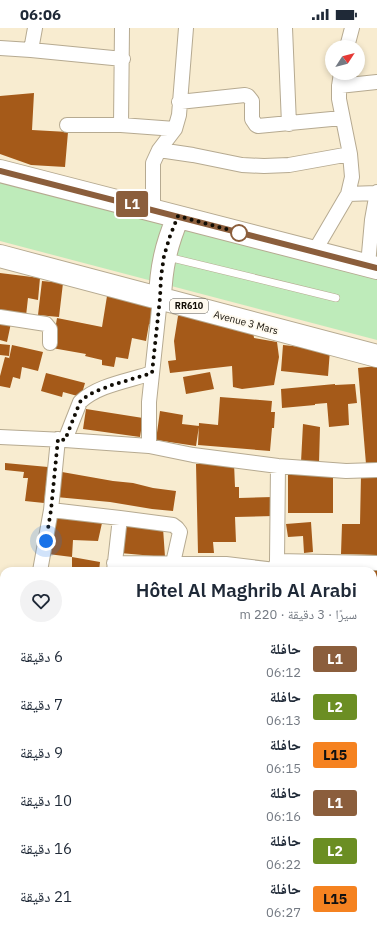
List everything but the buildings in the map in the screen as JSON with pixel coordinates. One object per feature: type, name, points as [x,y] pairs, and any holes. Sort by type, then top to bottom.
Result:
[{"type":"main road","points":[[0,171],[372,266]]},
{"type":"main road","points":[[160,298],[164,256],[178,216]]},
{"type":"main road","name":"Avenue 3 Mars","points":[[0,256],[377,356]]},
{"type":"street","points":[[31,50],[35,28]]},
{"type":"street","points":[[121,125],[123,59],[122,28]]},
{"type":"street","points":[[153,210],[153,163],[159,150],[175,129],[179,115],[186,28]]},
{"type":"street","points":[[285,28],[289,124]]},
{"type":"street","points":[[349,40],[352,28]]},
{"type":"street","points":[[0,48],[123,59]]},
{"type":"street","points":[[314,252],[348,194],[352,177],[350,154],[342,118],[340,80]]},
{"type":"street","points":[[352,80],[377,82]]},
{"type":"street","points":[[179,102],[245,95],[252,101],[252,119],[256,125],[262,127],[342,118]]},
{"type":"street","points":[[67,125],[121,125],[175,129]]},
{"type":"street","points":[[159,150],[242,165],[264,166],[289,165],[350,154]]},
{"type":"street","points":[[348,194],[377,192],[372,220],[372,266]]},
{"type":"street","points":[[149,446],[149,402],[160,298]]},
{"type":"street","points":[[0,317],[46,324],[50,329],[50,343]]},
{"type":"street","points":[[41,567],[51,510],[61,439],[77,407],[84,398],[94,392],[152,373]]},
{"type":"street","points":[[0,437],[61,439],[149,446],[193,455],[278,466],[346,471],[377,470]]},
{"type":"street","points":[[276,567],[278,466]]},
{"type":"street","points":[[51,510],[173,525],[180,532],[174,567]]},
{"type":"street","points":[[120,518],[114,567],[174,567],[226,564],[276,567],[377,563]]},
{"type":"lane","points":[[164,256],[336,298]]},
{"type":"green space","points":[[0,177],[377,270],[377,340],[0,241]]},
{"type":"bus line","name":"L1","points":[[0,171],[377,268]]},
{"type":"route","points":[[46,541],[51,510],[58,439],[65,440],[80,402],[94,392],[152,373],[164,256],[178,216],[241,233],[239,233]]}]
